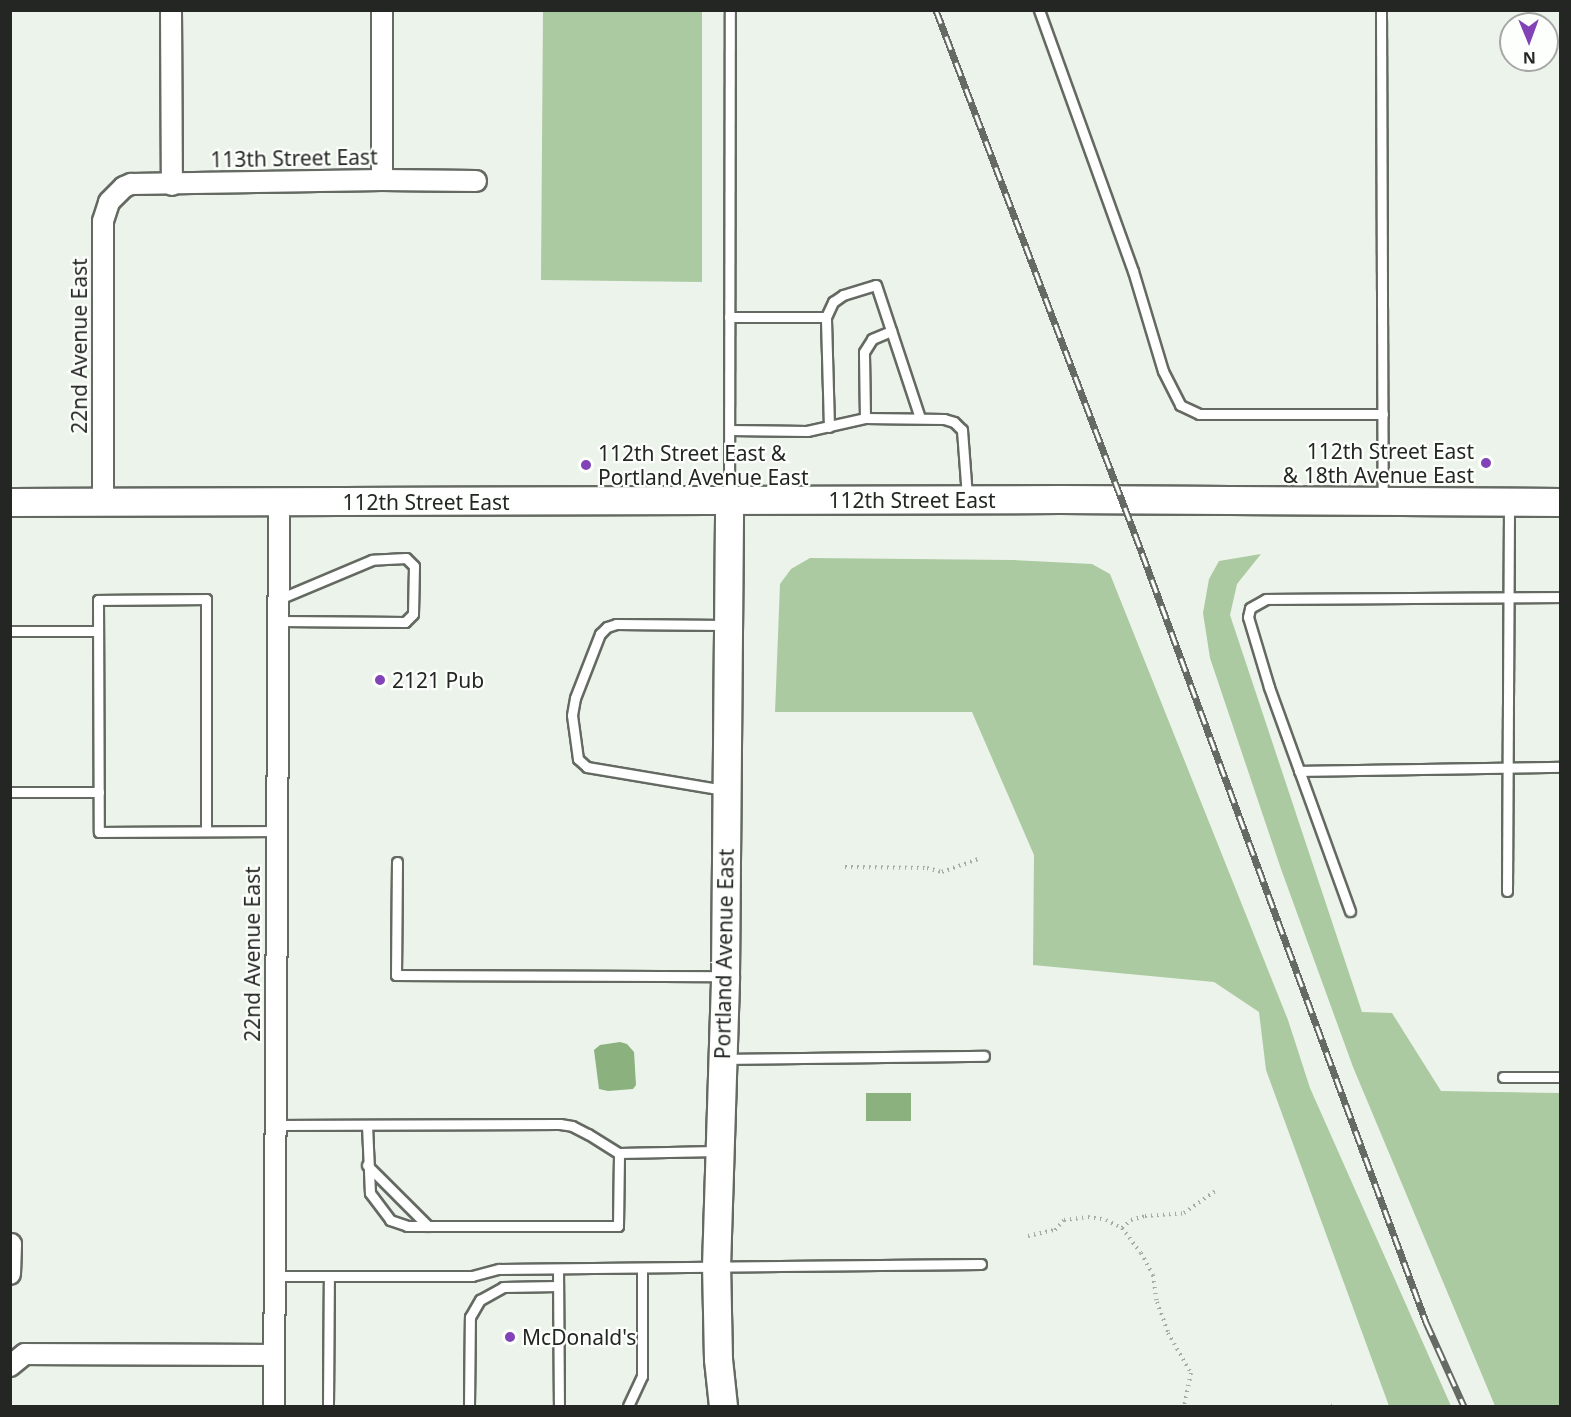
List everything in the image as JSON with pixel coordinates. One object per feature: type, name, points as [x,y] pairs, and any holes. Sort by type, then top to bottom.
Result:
[{"type":"main road","name":"112th Street East","points":[[10,502],[967,500],[1560,502]]},
{"type":"main road","name":"Portland Avenue East","points":[[723,1407],[718,1359],[716,1268],[725,976],[729,501]]},
{"type":"street","points":[[171,10],[172,185]]},
{"type":"street","points":[[382,10],[382,180]]},
{"type":"street","name":"113th Street East","points":[[117,193],[131,184],[382,180],[476,181]]},
{"type":"street","name":"22nd Avenue East","points":[[103,502],[103,221],[109,202],[117,193]]},
{"type":"street","name":"22nd Avenue East","points":[[274,1407],[279,502]]},
{"type":"street","points":[[10,1275],[11,1244]]},
{"type":"street","points":[[10,1366],[25,1354],[274,1355]]},
{"type":"lane","points":[[729,501],[730,10]]},
{"type":"lane","points":[[1039,10],[1133,271],[1163,371],[1180,405],[1198,414],[1383,414]]},
{"type":"lane","points":[[1381,10],[1383,501]]},
{"type":"lane","points":[[829,427],[826,317],[833,302],[843,295],[876,285],[920,418]]},
{"type":"lane","points":[[729,316],[826,317]]},
{"type":"lane","points":[[865,418],[864,352],[872,339],[891,331]]},
{"type":"lane","points":[[730,430],[807,431],[865,418],[944,418],[954,422],[962,429],[967,500]]},
{"type":"lane","points":[[1507,891],[1509,502]]},
{"type":"lane","points":[[279,599],[372,560],[406,558],[414,566],[413,614],[405,622],[279,621]]},
{"type":"lane","points":[[1350,911],[1269,687],[1248,617],[1250,608],[1266,599],[1560,597]]},
{"type":"lane","points":[[206,831],[206,599],[98,600],[99,832],[276,831]]},
{"type":"lane","points":[[725,790],[587,766],[578,759],[572,715],[574,698],[600,634],[608,627],[616,624],[727,625]]},
{"type":"lane","points":[[10,631],[98,631]]},
{"type":"lane","points":[[1299,771],[1560,767]]},
{"type":"lane","points":[[10,792],[99,792]]},
{"type":"lane","points":[[397,862],[396,975],[725,976]]},
{"type":"lane","points":[[723,1059],[984,1056]]},
{"type":"lane","points":[[1503,1077],[1560,1077]]},
{"type":"lane","points":[[275,1125],[560,1124],[572,1126],[619,1153],[720,1151]]},
{"type":"lane","points":[[366,1125],[370,1193],[390,1220],[407,1226],[618,1226],[619,1153]]},
{"type":"lane","points":[[367,1165],[428,1226]]},
{"type":"lane","points":[[274,1276],[472,1276],[499,1269],[981,1264]]},
{"type":"lane","points":[[628,1407],[642,1376],[642,1268]]},
{"type":"lane","points":[[558,1269],[559,1407]]},
{"type":"lane","points":[[328,1407],[329,1276]]},
{"type":"lane","points":[[469,1407],[470,1317],[480,1300],[502,1287],[558,1286]]},
{"type":"path","points":[[845,867],[927,868],[942,872],[981,858]]},
{"type":"path","points":[[1122,1228],[1131,1220],[1145,1216],[1184,1213],[1215,1191]]},
{"type":"path","points":[[1028,1236],[1055,1230],[1064,1220],[1088,1217],[1106,1220],[1122,1228],[1141,1253],[1153,1275],[1156,1302],[1168,1334],[1191,1373],[1184,1407]]},
{"type":"shaded area","points":[[543,11],[702,11],[702,282],[541,280]]},
{"type":"shaded area","points":[[1261,554],[1237,584],[1230,615],[1362,1012],[1392,1013],[1441,1091],[1560,1093],[1560,1406],[1495,1406],[1353,1067],[1281,869],[1210,658],[1203,613],[1209,579],[1219,561]]},
{"type":"shaded area","points":[[810,558],[1013,560],[1092,564],[1110,574],[1288,1020],[1310,1088],[1451,1406],[1389,1406],[1266,1070],[1259,1012],[1214,982],[1033,965],[1034,855],[972,712],[775,712],[780,584],[791,569]]},
{"type":"shaded area","points":[[620,1042],[627,1044],[634,1052],[636,1085],[633,1089],[608,1091],[599,1089],[594,1050],[600,1045]]},
{"type":"shaded area","points":[[866,1093],[911,1093],[911,1121],[866,1121]]},
{"type":"railway","points":[[936,10],[1142,553],[1426,1322],[1464,1406]]},
{"type":"place","name":"112th Street East & 18th Avenue East","points":[[1486,463]]},
{"type":"place","name":"112th Street East & Portland Avenue East","points":[[586,465]]},
{"type":"place","name":"2121 Pub","points":[[380,680]]},
{"type":"place","name":"McDonald's","points":[[510,1337]]}]
